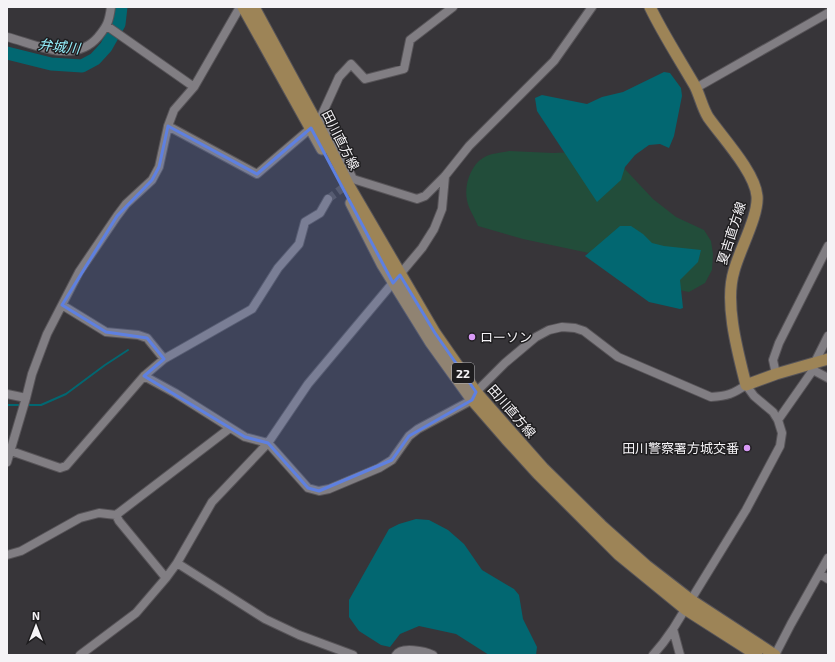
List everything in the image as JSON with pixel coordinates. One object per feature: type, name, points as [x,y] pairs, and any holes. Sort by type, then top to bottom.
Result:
[{"type":"main road","name":"田川直方線","points":[[241,7],[317,123],[382,264],[397,279]]},
{"type":"main road","name":"田川直方線","points":[[254,7],[350,182],[397,279],[435,333],[474,396],[548,474],[688,605],[756,655]]},
{"type":"main road","name":"夏吉直方線","points":[[650,7],[696,88],[707,115],[739,158],[754,184],[757,197],[755,212],[733,272],[730,300],[737,348],[746,385]]},
{"type":"main road","points":[[746,385],[776,374],[813,367],[828,359]]},
{"type":"main road","name":"田川直方線","points":[[688,605],[775,655]]},
{"type":"street","points":[[7,37],[60,52],[70,52],[84,49],[94,42],[108,27],[112,7]]},
{"type":"street","points":[[7,462],[32,374],[47,334],[80,272],[121,210],[152,180],[159,167],[168,126],[174,110],[194,87],[241,7]]},
{"type":"street","points":[[168,126],[258,174],[317,123],[339,76],[351,64],[366,79],[404,69],[410,40],[453,7]]},
{"type":"street","points":[[350,182],[417,199],[425,196],[445,176],[469,146],[554,61],[592,7]]},
{"type":"street","points":[[696,88],[828,13]]},
{"type":"street","points":[[108,27],[194,87]]},
{"type":"street","points":[[80,655],[136,612],[166,578],[177,563],[212,502],[268,443],[308,384],[422,248],[434,229],[442,209],[445,176]]},
{"type":"street","points":[[11,451],[60,468],[66,466],[144,376],[164,359],[252,309],[278,268],[299,244],[305,222],[320,213],[328,199]]},
{"type":"street","points":[[776,374],[773,360],[779,343],[828,246]]},
{"type":"street","points":[[62,305],[106,332],[138,335],[147,338],[164,359]]},
{"type":"street","points":[[144,376],[176,393],[245,437],[268,443],[308,488],[319,491],[329,489],[379,468],[392,460],[409,436],[418,429],[474,396],[505,363],[536,337],[549,330],[562,327],[575,328],[584,331],[618,357],[711,397],[733,394],[746,385],[754,396],[773,412],[778,420],[782,433],[780,446],[746,510],[688,605],[663,643],[652,655]]},
{"type":"street","points":[[778,420],[813,367],[828,336]]},
{"type":"street","points":[[813,367],[828,378]]},
{"type":"street","points":[[7,394],[26,398]]},
{"type":"street","points":[[7,555],[22,551],[80,518],[99,513],[116,515],[230,428]]},
{"type":"street","points":[[116,515],[119,521],[166,578]]},
{"type":"street","points":[[775,655],[828,558]]},
{"type":"street","points":[[177,563],[265,619],[299,635],[353,655]]},
{"type":"street","points":[[820,574],[828,579]]},
{"type":"street","points":[[673,629],[680,655]]},
{"type":"street","points":[[396,655],[397,652],[403,650],[433,655]]},
{"type":"highlighted area","points":[[168,126],[257,174],[311,128],[393,283],[400,275],[435,333],[476,392],[472,400],[409,436],[392,460],[319,491],[308,488],[268,443],[245,437],[144,376],[164,359],[147,338],[106,332],[62,305],[117,216],[152,180],[159,167]]},
{"type":"green space","points":[[509,151],[553,153],[578,152],[622,166],[653,199],[676,217],[704,230],[711,241],[713,254],[712,270],[705,283],[689,292],[679,290],[589,253],[523,239],[478,226],[466,195],[467,183],[471,171],[478,162],[486,156]]},
{"type":"water","points":[[664,72],[670,73],[681,88],[682,96],[674,136],[669,148],[660,144],[649,145],[635,155],[625,167],[621,180],[597,202],[537,111],[535,98],[542,95],[587,104],[602,97],[623,92]]},
{"type":"water","points":[[620,226],[631,226],[643,234],[652,243],[664,246],[701,250],[698,262],[680,280],[683,308],[680,309],[649,302],[585,256]]},
{"type":"water","points":[[416,519],[429,520],[448,530],[464,544],[482,570],[514,589],[519,595],[523,619],[537,647],[536,655],[489,655],[456,634],[419,626],[400,634],[390,647],[381,645],[359,631],[349,617],[349,600],[389,529],[399,524]]},
{"type":"waterway","name":"弁城川","points":[[7,53],[51,64],[82,66],[95,59],[106,47],[119,24],[121,7]]},
{"type":"waterway","points":[[26,405],[41,405],[66,394],[128,350]]},
{"type":"waterway","points":[[7,405],[21,405]]},
{"type":"tunnel","points":[[328,199],[348,184]]},
{"type":"place","name":"ローソン","points":[[472,337]]},
{"type":"place","name":"田川警察署方城交番","points":[[747,448]]}]
